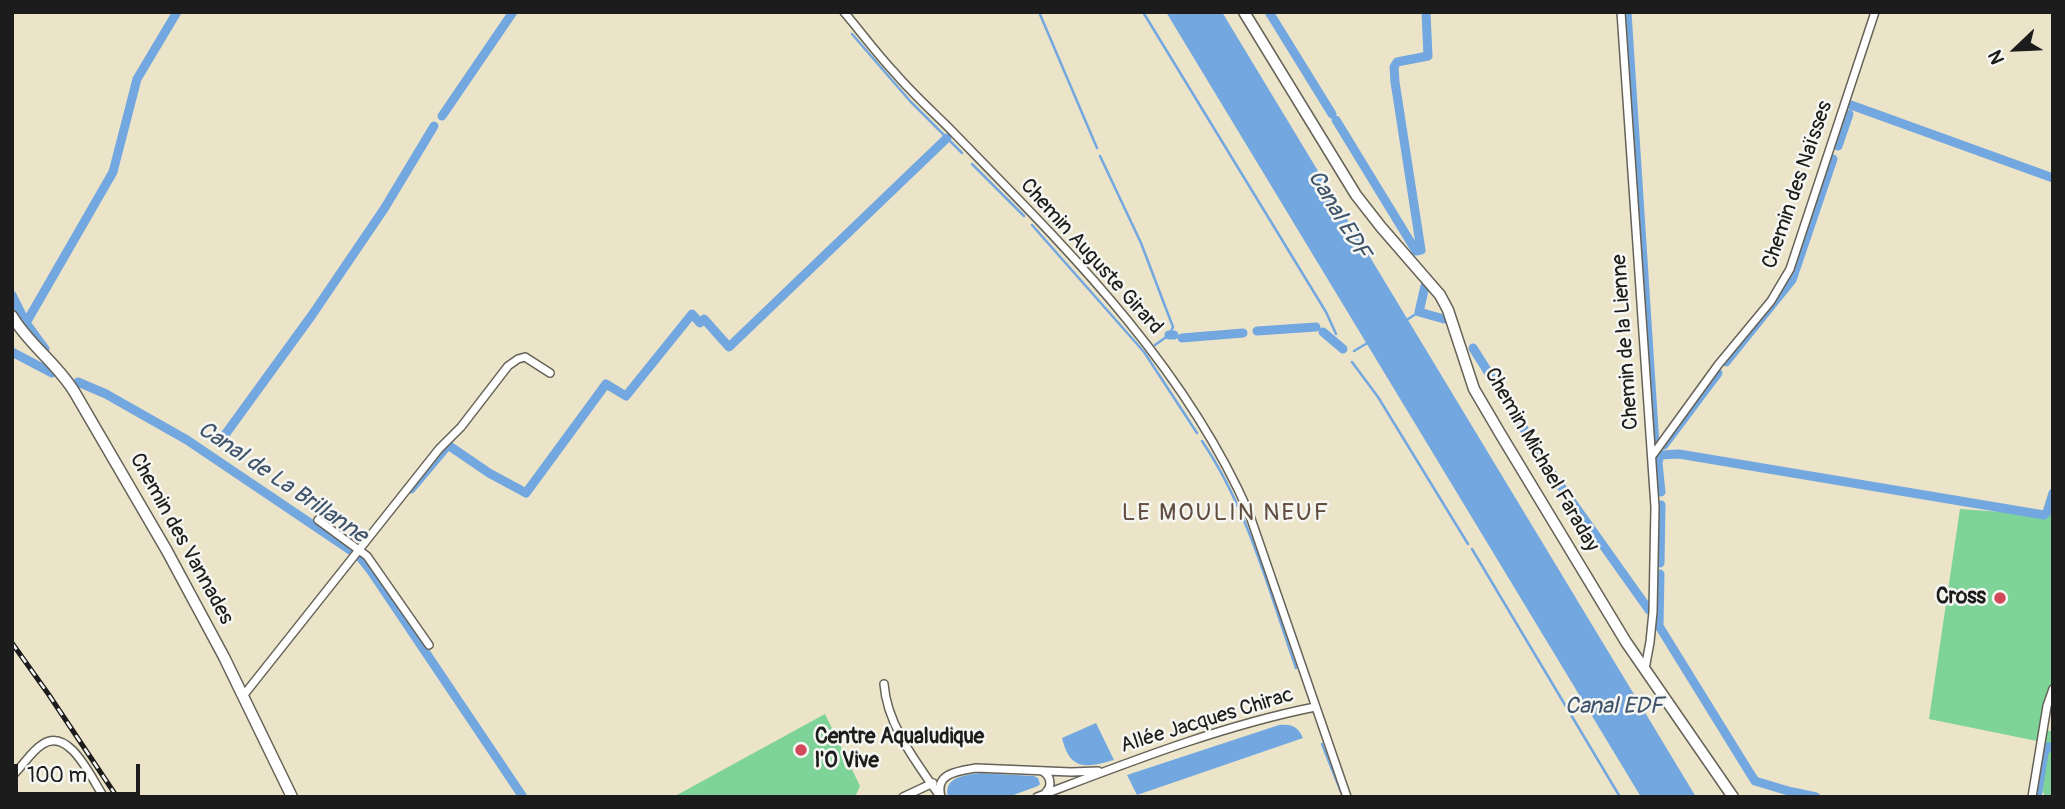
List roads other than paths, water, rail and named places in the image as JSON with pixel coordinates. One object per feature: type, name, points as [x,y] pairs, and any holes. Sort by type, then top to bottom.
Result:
[{"type":"main road","name":"Chemin Michael Faraday","points":[[1244,12],[1356,195],[1436,289],[1444,302],[1480,401],[1619,630],[1735,797]]},
{"type":"main road","name":"Chemin des Vannades","points":[[12,316],[70,383],[167,551],[292,797]]},
{"type":"street","name":"Chemin Auguste Girard","points":[[844,12],[894,73],[1113,302],[1165,369],[1215,445],[1249,513],[1347,797]]},
{"type":"street","name":"Chemin de la Lienne","points":[[1621,12],[1655,507],[1655,570],[1651,632],[1645,669]]},
{"type":"street","name":"Chemin des Naïsses","points":[[1652,456],[1717,365],[1771,301],[1790,269],[1875,12]]},
{"type":"street","points":[[243,696],[439,449],[470,417],[512,363],[527,358],[550,373]]},
{"type":"street","points":[[318,520],[359,549],[377,568],[429,645]]},
{"type":"street","points":[[884,684],[886,702],[892,718],[940,797]]},
{"type":"street","points":[[2032,797],[2047,706],[2053,689]]},
{"type":"street","name":"Allée Jacques Chirac","points":[[1040,796],[1109,769],[1274,716],[1315,707]]},
{"type":"street","points":[[12,776],[35,750],[52,740],[65,743],[74,751],[104,797]]},
{"type":"street","name":"Allée Jacques Chirac","points":[[903,797],[949,775],[976,768],[1082,772],[1109,769]]},
{"type":"street","name":"Allée Jacques Chirac","points":[[1040,796],[1050,785],[1048,776],[1042,771]]},
{"type":"street","points":[[940,797],[939,784],[949,775]]},
{"type":"water","name":"Canal EDF","points":[[1166,12],[1222,12],[1696,797],[1641,797]]},
{"type":"water","points":[[1096,723],[1114,760],[1095,765],[1075,762],[1065,749],[1062,738]]},
{"type":"water","points":[[1279,725],[1294,727],[1303,738],[1137,795],[1127,775]]},
{"type":"water","points":[[980,773],[1034,776],[1040,784],[1008,797],[948,797],[949,785],[956,778]]},
{"type":"waterway","points":[[26,323],[113,172],[137,79],[177,12]]},
{"type":"waterway","points":[[442,116],[513,12]]},
{"type":"waterway","points":[[1039,12],[1097,148]]},
{"type":"waterway","points":[[1143,12],[1326,312],[1336,334]]},
{"type":"waterway","points":[[1269,12],[1332,114]]},
{"type":"waterway","points":[[1336,120],[1416,251],[1421,250],[1394,67],[1397,62],[1428,56],[1426,12]]},
{"type":"waterway","points":[[1627,12],[1655,445]]},
{"type":"waterway","points":[[852,34],[910,101],[962,153]]},
{"type":"waterway","points":[[1851,105],[2053,178]]},
{"type":"waterway","points":[[1838,146],[1849,114]]},
{"type":"waterway","points":[[219,443],[312,315],[384,209],[434,126]]},
{"type":"waterway","points":[[704,319],[729,347],[947,138]]},
{"type":"waterway","points":[[1100,156],[1141,243],[1173,327],[1169,335],[1155,345]]},
{"type":"waterway","points":[[1726,362],[1792,280],[1833,159]]},
{"type":"waterway","points":[[972,164],[1024,216]]},
{"type":"waterway","points":[[1032,225],[1144,352],[1197,433]]},
{"type":"waterway","points":[[1425,286],[1419,312],[1444,319]]},
{"type":"waterway","points":[[12,295],[26,323],[45,349]]},
{"type":"waterway","points":[[1405,321],[1419,312]]},
{"type":"waterway","points":[[411,489],[448,445],[489,473],[526,493],[606,384],[626,396],[692,314],[700,323]]},
{"type":"waterway","points":[[1257,331],[1316,327]]},
{"type":"waterway","points":[[1323,332],[1343,349]]},
{"type":"waterway","points":[[1182,338],[1243,333]]},
{"type":"waterway","points":[[1169,335],[1174,335]]},
{"type":"waterway","points":[[1354,351],[1369,342]]},
{"type":"waterway","points":[[1473,348],[1553,475],[1649,610]]},
{"type":"waterway","name":"Canal de La Brillanne","points":[[12,352],[52,373]]},
{"type":"waterway","points":[[1352,362],[1378,397],[1468,544]]},
{"type":"waterway","points":[[1664,445],[1718,373]]},
{"type":"waterway","name":"Canal de La Brillanne","points":[[78,382],[106,394],[187,440],[359,556],[523,797]]},
{"type":"waterway","points":[[1202,441],[1245,522],[1296,668]]},
{"type":"waterway","points":[[1661,492],[1658,463],[1660,455],[1679,454],[2044,515],[2053,493]]},
{"type":"waterway","points":[[1660,563],[1661,505]]},
{"type":"waterway","points":[[1472,549],[1620,797]]},
{"type":"waterway","points":[[1660,574],[1659,626],[1755,781],[1795,793]]},
{"type":"waterway","points":[[1322,744],[1343,797]]},
{"type":"waterway","points":[[2037,797],[2044,753],[2047,747],[2053,747]]},
{"type":"waterway","points":[[1793,792],[1816,797]]},
{"type":"railway","points":[[12,643],[117,797]]},
{"type":"place","name":"Cross","points":[[2000,598]]},
{"type":"place","name":"Centre Aqualudique l'O Vive","points":[[801,750]]},
{"type":"district","name":"LE MOULIN NEUF","points":[[1226,514]]}]
